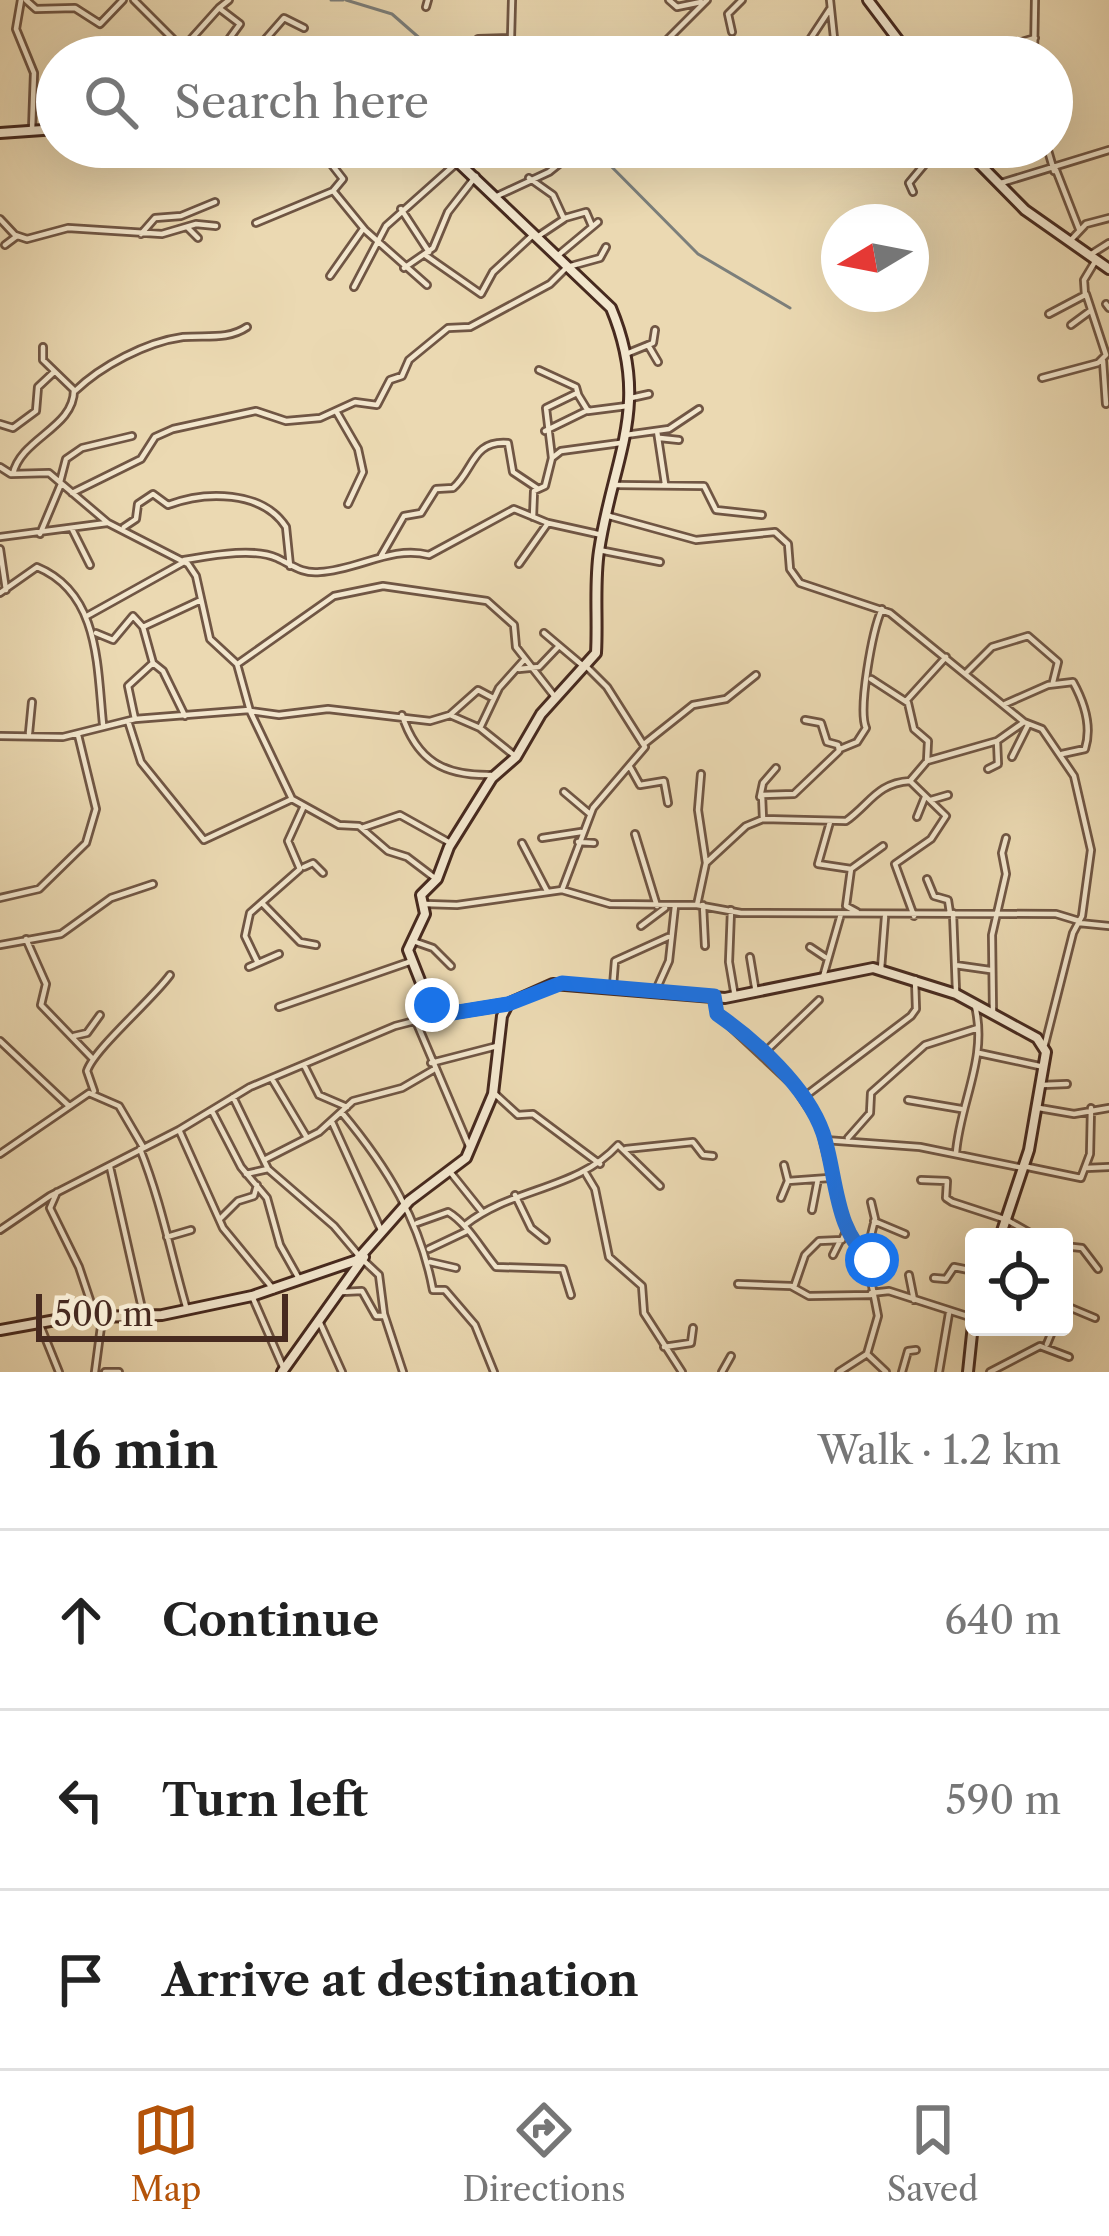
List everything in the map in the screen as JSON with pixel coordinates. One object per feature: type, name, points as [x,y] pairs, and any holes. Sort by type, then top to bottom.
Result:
[{"type":"street","points":[[32,130],[34,73],[16,29],[24,0],[36,9],[79,9],[100,24],[123,0]]},
{"type":"street","points":[[134,0],[170,36]]},
{"type":"street","points":[[194,36],[229,0]]},
{"type":"street","points":[[511,36],[512,0]]},
{"type":"street","points":[[669,0],[676,7],[705,1]]},
{"type":"street","points":[[732,32],[728,14],[742,0]]},
{"type":"street","points":[[830,0],[833,36]]},
{"type":"street","points":[[868,0],[895,36]]},
{"type":"street","points":[[1035,0],[1035,36]]},
{"type":"street","points":[[671,36],[705,1]]},
{"type":"street","points":[[219,8],[240,24],[231,36]]},
{"type":"street","points":[[812,36],[830,9]]},
{"type":"street","points":[[268,36],[284,18],[304,28]]},
{"type":"street","points":[[0,133],[36,130]]},
{"type":"street","points":[[1073,164],[1109,150]]},
{"type":"street","points":[[1077,152],[1078,162]]},
{"type":"street","points":[[256,223],[333,190],[343,175],[337,168]]},
{"type":"street","points":[[354,287],[377,239],[400,209],[450,168]]},
{"type":"street","points":[[434,1016],[409,962],[412,941],[425,914],[421,895],[437,879],[452,844],[495,774],[516,757],[555,697],[587,668],[597,650],[599,550],[631,402],[626,355],[611,308],[467,168]]},
{"type":"street","points":[[495,197],[554,168]]},
{"type":"street","points":[[913,192],[909,183],[922,168]]},
{"type":"street","points":[[983,168],[1109,269]]},
{"type":"street","points":[[1054,168],[1079,229]]},
{"type":"street","points":[[998,184],[1063,168]]},
{"type":"street","points":[[404,268],[427,253],[448,212],[476,176]]},
{"type":"street","points":[[530,178],[554,195],[564,219]]},
{"type":"street","points":[[333,190],[363,229],[427,285]]},
{"type":"street","points":[[141,234],[155,218],[179,216],[214,202]]},
{"type":"street","points":[[400,209],[427,253],[482,294],[493,272],[536,235],[586,212],[595,224],[556,257]]},
{"type":"street","points":[[0,218],[16,236],[31,239],[79,227],[141,234],[216,226]]},
{"type":"street","points":[[1070,241],[1079,229],[1109,218]]},
{"type":"street","points":[[188,228],[198,238]]},
{"type":"street","points":[[330,276],[363,229]]},
{"type":"street","points":[[5,245],[16,236]]},
{"type":"street","points":[[1106,404],[1103,361],[1108,352],[1090,311],[1084,280],[1093,258],[1109,243]]},
{"type":"street","points":[[72,493],[141,459],[155,437],[173,428],[256,411],[276,422],[314,419],[355,402],[377,405],[390,380],[401,376],[407,362],[446,330],[470,327],[550,284],[566,268],[600,258],[606,247]]},
{"type":"street","points":[[1048,314],[1086,294]]},
{"type":"street","points":[[1071,325],[1090,311]]},
{"type":"street","points":[[12,474],[18,457],[67,413],[75,391],[102,369],[176,338],[235,335],[247,327]]},
{"type":"street","points":[[626,355],[655,340],[655,330]]},
{"type":"street","points":[[648,345],[658,362]]},
{"type":"street","points":[[43,347],[43,358],[75,391]]},
{"type":"street","points":[[1042,378],[1103,361]]},
{"type":"street","points":[[539,370],[576,387],[587,410]]},
{"type":"street","points":[[0,427],[12,429],[33,414],[40,405],[38,387],[54,372]]},
{"type":"street","points":[[380,558],[404,515],[421,513],[437,488],[453,488],[466,476],[472,456],[490,443],[507,442],[513,472],[537,488],[545,486],[552,458],[544,431],[546,408],[578,394]]},
{"type":"street","points":[[544,431],[587,410],[649,394]]},
{"type":"street","points":[[552,458],[561,451],[659,435],[699,410]]},
{"type":"street","points":[[336,411],[358,449],[363,472],[348,504]]},
{"type":"street","points":[[659,435],[679,440]]},
{"type":"street","points":[[659,435],[665,483]]},
{"type":"street","points":[[40,534],[64,461],[80,449],[132,436]]},
{"type":"street","points":[[0,467],[12,474]]},
{"type":"street","points":[[0,476],[45,471],[108,523]]},
{"type":"street","points":[[604,479],[706,486],[716,510],[762,514]]},
{"type":"street","points":[[533,517],[530,505],[537,488]]},
{"type":"street","points":[[124,527],[136,520],[138,504],[153,494],[168,505],[222,495],[258,501],[286,527],[290,566]]},
{"type":"street","points":[[87,616],[183,561],[253,554],[275,556],[310,573],[340,571],[410,550],[429,555],[512,509],[602,535]]},
{"type":"street","points":[[609,516],[696,540],[775,532],[788,544],[790,569],[800,583],[826,596],[882,609],[1026,723],[1040,727],[1047,743],[1062,754],[1079,787],[1091,850],[1078,922],[1045,1044],[1038,1108],[1004,1228]]},
{"type":"street","points":[[0,537],[108,523],[124,527],[183,561],[196,576],[212,645],[237,664],[250,711],[292,799],[303,808],[362,828],[388,851],[412,860],[437,879]]},
{"type":"street","points":[[519,564],[548,523]]},
{"type":"street","points":[[72,529],[90,565]]},
{"type":"street","points":[[0,549],[3,592],[41,567],[66,586],[87,616],[94,631],[104,727]]},
{"type":"street","points":[[599,550],[660,562]]},
{"type":"street","points":[[237,664],[334,596],[396,585],[490,603],[515,627],[514,644],[555,697]]},
{"type":"street","points":[[143,627],[201,600]]},
{"type":"street","points":[[760,796],[794,794],[839,749],[857,742],[866,728],[860,713],[871,679],[882,609]]},
{"type":"street","points":[[94,631],[113,640],[133,616],[143,627],[153,663],[163,670],[185,716]]},
{"type":"street","points":[[544,633],[608,687],[644,744]]},
{"type":"street","points":[[965,674],[992,647],[1028,636],[1059,665],[1050,685]]},
{"type":"street","points":[[518,669],[532,669],[558,647]]},
{"type":"street","points":[[906,701],[946,657]]},
{"type":"street","points":[[480,728],[494,698],[524,660]]},
{"type":"street","points":[[153,663],[128,686],[140,762],[204,840],[292,799]]},
{"type":"street","points":[[562,890],[590,814],[644,744],[693,705],[709,698],[726,700],[756,675]]},
{"type":"street","points":[[871,679],[906,701],[914,729],[928,742],[927,761]]},
{"type":"street","points":[[1003,705],[1050,685],[1073,682],[1085,710],[1088,745],[1062,754]]},
{"type":"street","points":[[0,736],[78,735],[132,720],[250,711],[279,715],[320,709],[430,721],[450,715],[480,690],[494,698]]},
{"type":"street","points":[[29,734],[32,702]]},
{"type":"street","points":[[402,715],[410,739],[431,760],[463,777],[495,774]]},
{"type":"street","points":[[450,715],[480,728],[516,757]]},
{"type":"street","points":[[805,720],[821,723],[827,742],[839,749]]},
{"type":"street","points":[[706,863],[742,829],[763,819],[830,822],[850,818],[884,786],[910,781],[927,761],[997,741],[1026,723]]},
{"type":"street","points":[[1012,757],[1026,723]]},
{"type":"street","points":[[0,898],[39,889],[86,843],[96,809],[78,735]]},
{"type":"street","points":[[988,769],[998,764],[997,741]]},
{"type":"street","points":[[630,767],[640,785],[664,781],[668,802]]},
{"type":"street","points":[[763,819],[763,783],[776,768]]},
{"type":"street","points":[[701,774],[698,810],[706,863],[700,905],[704,946]]},
{"type":"street","points":[[910,781],[946,818],[932,839],[895,864],[914,917]]},
{"type":"street","points":[[564,792],[590,814]]},
{"type":"street","points":[[928,798],[948,795]]},
{"type":"street","points":[[917,817],[928,798]]},
{"type":"street","points":[[301,867],[288,841],[303,808]]},
{"type":"street","points":[[362,828],[402,815],[452,844]]},
{"type":"street","points":[[830,822],[818,864],[851,868],[883,845]]},
{"type":"street","points":[[542,838],[581,832]]},
{"type":"street","points":[[635,834],[657,906]]},
{"type":"street","points":[[993,1013],[994,914],[1006,874],[1002,853],[1006,838]]},
{"type":"street","points":[[578,842],[594,843]]},
{"type":"street","points":[[522,843],[548,892]]},
{"type":"street","points":[[257,961],[244,930],[254,908],[301,867],[312,863],[323,873]]},
{"type":"street","points":[[851,868],[846,906],[862,914]]},
{"type":"street","points":[[927,879],[934,896],[948,900],[952,913],[956,994]]},
{"type":"street","points":[[0,945],[62,934],[111,898],[153,884]]},
{"type":"street","points":[[424,903],[457,905],[562,890],[592,901],[657,906],[885,917],[1056,914],[1109,926]]},
{"type":"street","points":[[263,904],[300,942],[316,945]]},
{"type":"street","points":[[641,926],[671,906]]},
{"type":"street","points":[[656,990],[669,961],[671,906]]},
{"type":"street","points":[[731,910],[729,962],[735,997]]},
{"type":"street","points":[[823,977],[841,914]]},
{"type":"street","points":[[881,969],[885,917]]},
{"type":"street","points":[[613,986],[615,961],[670,937]]},
{"type":"street","points":[[26,939],[46,984],[41,1005],[92,1058]]},
{"type":"street","points":[[412,941],[433,948],[451,966]]},
{"type":"street","points":[[810,947],[825,957]]},
{"type":"street","points":[[249,967],[278,954]]},
{"type":"street","points":[[750,958],[756,994]]},
{"type":"street","points":[[279,1007],[409,962]]},
{"type":"street","points":[[952,964],[990,970]]},
{"type":"street","points":[[0,1230],[57,1192],[272,1079],[415,1019],[508,1004],[553,984],[735,997],[881,969],[956,994],[1045,1044]]},
{"type":"street","points":[[170,975],[87,1068],[95,1094],[119,1106],[141,1148],[159,1197],[187,1310]]},
{"type":"street","points":[[803,1097],[911,1016],[916,1009],[915,979]]},
{"type":"street","points":[[714,996],[717,1014],[803,1097],[825,1140],[830,1178],[848,1228],[867,1258],[884,1263]]},
{"type":"street","points":[[763,1054],[819,1000]]},
{"type":"street","points":[[283,1370],[405,1205],[451,1173],[471,1150],[493,1092],[497,1046],[508,1004]]},
{"type":"street","points":[[956,1153],[961,1109],[979,1053],[974,1005]]},
{"type":"street","points":[[70,1035],[87,1034],[100,1015]]},
{"type":"street","points":[[415,1019],[471,1150]]},
{"type":"street","points":[[848,1138],[870,1113],[871,1093],[925,1045],[952,1032],[978,1028]]},
{"type":"street","points":[[0,1041],[69,1106]]},
{"type":"street","points":[[266,1159],[345,1110],[432,1067],[497,1046]]},
{"type":"street","points":[[979,1053],[1045,1068]]},
{"type":"street","points":[[304,1065],[319,1095],[345,1110],[417,1222],[433,1289],[446,1290],[471,1319],[494,1372]]},
{"type":"street","points":[[272,1079],[306,1136]]},
{"type":"street","points":[[1042,1085],[1067,1084]]},
{"type":"street","points":[[493,1092],[518,1115],[532,1114],[600,1165]]},
{"type":"street","points":[[0,1154],[69,1106],[95,1094]]},
{"type":"street","points":[[233,1097],[268,1169],[334,1226],[379,1275],[384,1316],[403,1372]]},
{"type":"street","points":[[908,1100],[961,1109]]},
{"type":"street","points":[[1038,1108],[1074,1114],[1109,1108]]},
{"type":"street","points":[[825,1140],[848,1138],[956,1153],[1076,1179],[1085,1168],[1091,1108]]},
{"type":"street","points":[[212,1111],[256,1185],[300,1282]]},
{"type":"street","points":[[332,1122],[382,1232]]},
{"type":"street","points":[[179,1130],[234,1245],[274,1290]]},
{"type":"street","points":[[427,1250],[515,1195],[586,1174],[616,1146],[693,1142],[703,1155],[713,1156]]},
{"type":"street","points":[[626,1149],[660,1186]]},
{"type":"street","points":[[781,1198],[788,1181],[784,1166]]},
{"type":"street","points":[[110,1167],[145,1318]]},
{"type":"street","points":[[1085,1168],[1109,1167]]},
{"type":"street","points":[[246,1174],[268,1169]]},
{"type":"street","points":[[451,1173],[483,1213]]},
{"type":"street","points":[[586,1174],[595,1189],[609,1256],[642,1286],[644,1313],[656,1324],[664,1347],[682,1372]]},
{"type":"street","points":[[788,1181],[830,1178]]},
{"type":"street","points":[[812,1210],[818,1179]]},
{"type":"street","points":[[921,1180],[946,1181],[946,1198],[952,1202],[1021,1228]]},
{"type":"street","points":[[221,1218],[238,1201],[254,1196],[256,1185]]},
{"type":"street","points":[[57,1192],[50,1208],[99,1318],[95,1372]]},
{"type":"street","points":[[515,1195],[531,1228],[546,1240]]},
{"type":"street","points":[[844,1371],[867,1354],[878,1321],[867,1258],[874,1221],[871,1202]]},
{"type":"street","points":[[417,1222],[446,1211],[496,1267],[562,1269],[571,1295]]},
{"type":"street","points":[[874,1221],[905,1234]]},
{"type":"street","points":[[833,1255],[848,1228]]},
{"type":"street","points":[[167,1237],[190,1230]]},
{"type":"street","points":[[794,1287],[807,1251],[818,1240],[840,1240]]},
{"type":"street","points":[[1073,1247],[1082,1248],[1098,1270]]},
{"type":"street","points":[[0,1330],[187,1310],[274,1290],[363,1258]]},
{"type":"street","points":[[430,1262],[456,1268]]},
{"type":"street","points":[[934,1278],[945,1280],[955,1267],[965,1269]]},
{"type":"street","points":[[909,1275],[914,1300]]},
{"type":"street","points":[[738,1284],[794,1287],[806,1296],[889,1291],[965,1316]]},
{"type":"street","points":[[342,1292],[364,1293],[376,1316],[384,1316]]},
{"type":"street","points":[[252,1296],[283,1370]]},
{"type":"street","points":[[1073,1309],[1095,1318]]},
{"type":"street","points":[[938,1372],[949,1313]]},
{"type":"street","points":[[319,1321],[342,1372]]},
{"type":"street","points":[[40,1325],[59,1372]]},
{"type":"street","points":[[664,1347],[691,1342],[693,1328]]},
{"type":"street","points":[[968,1372],[972,1336]]},
{"type":"street","points":[[990,1372],[1047,1345],[1050,1336]]},
{"type":"street","points":[[1047,1345],[1069,1357]]},
{"type":"street","points":[[902,1372],[908,1351],[916,1349]]},
{"type":"street","points":[[867,1354],[886,1372]]},
{"type":"street","points":[[722,1372],[731,1356]]},
{"type":"street","points":[[105,1372],[118,1372]]},
{"type":"waterway","points":[[331,0],[343,0]]},
{"type":"waterway","points":[[346,0],[392,14],[417,36]]},
{"type":"waterway","points":[[613,168],[698,254],[790,308]]},
{"type":"route","points":[[432,1005],[434,1016],[508,1004],[562,983],[714,996],[714,1011],[737,1028],[808,1105],[825,1140],[841,1214],[867,1260],[872,1260]]}]
